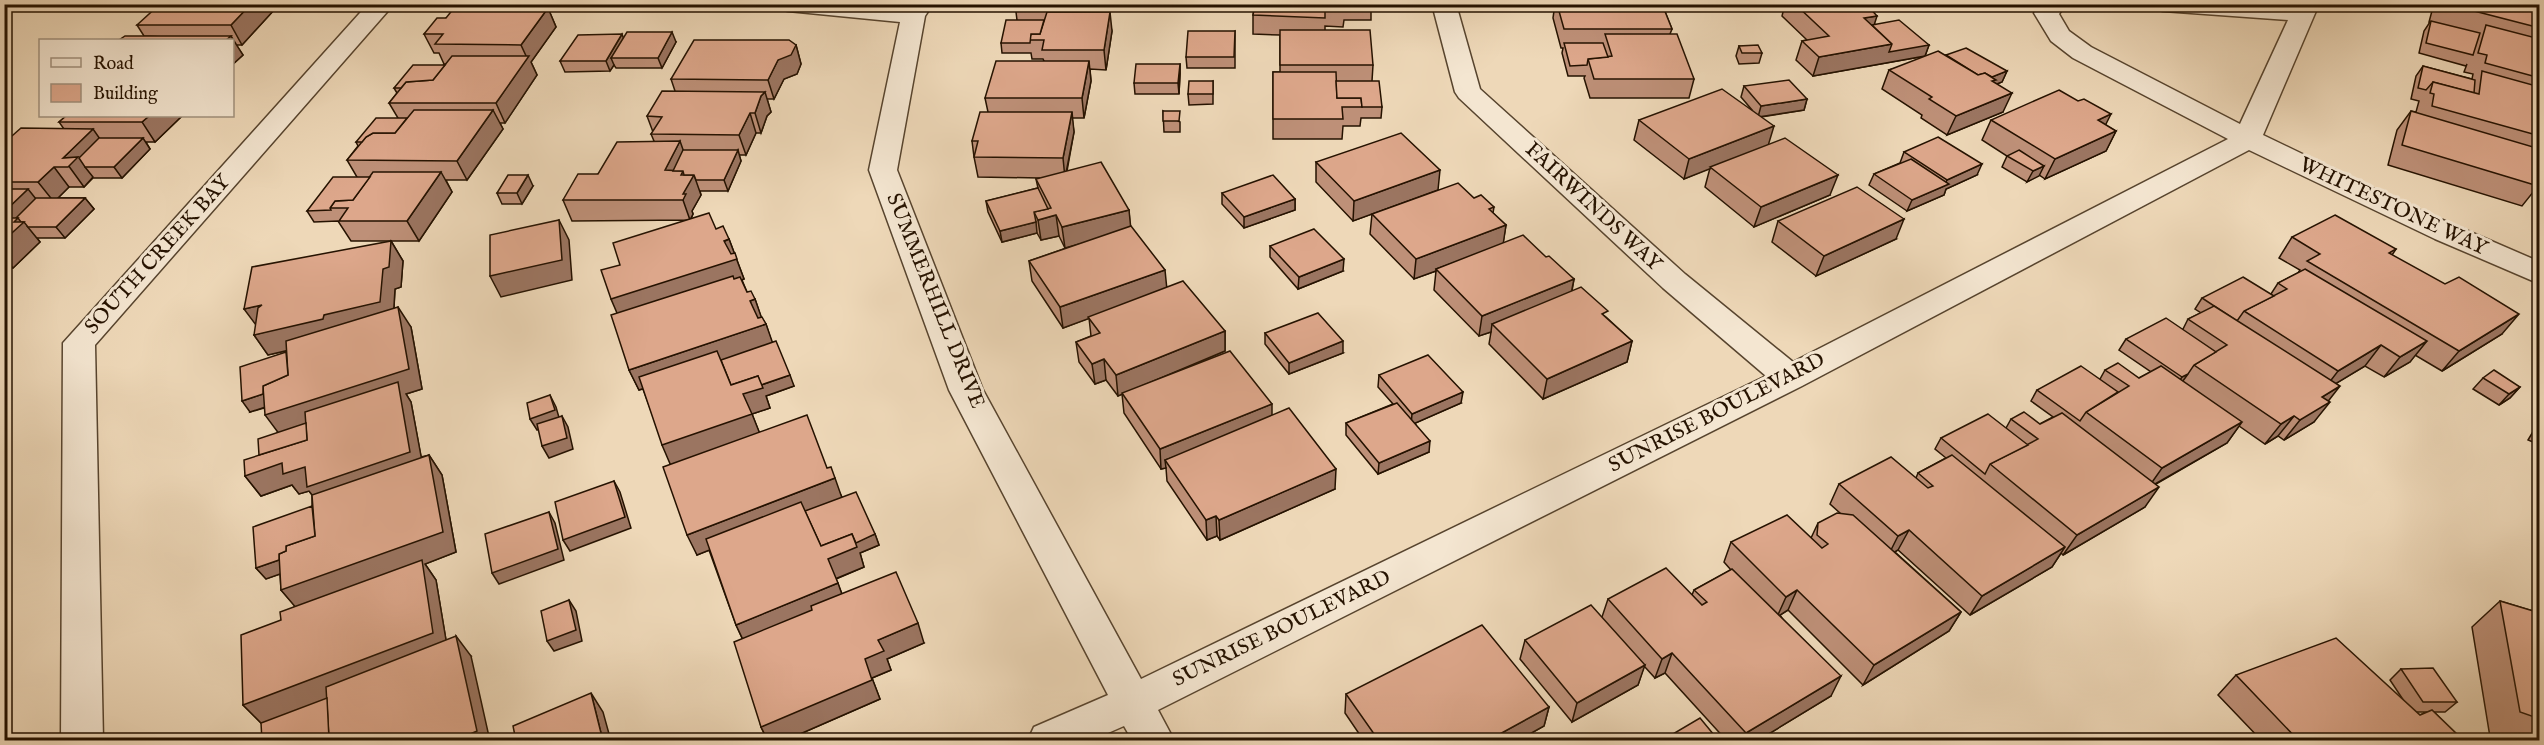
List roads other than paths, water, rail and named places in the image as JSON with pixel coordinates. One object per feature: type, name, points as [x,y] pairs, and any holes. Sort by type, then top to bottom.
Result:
[{"type":"street","name":"SOUTH CREEK BAY","points":[[82,741],[79,343],[382,4]]},
{"type":"street","points":[[788,4],[917,10]]},
{"type":"street","name":"FAIRWINDS WAY","points":[[1444,4],[1468,92],[1674,281],[1790,378]]},
{"type":"street","name":"WHITESTONE WAY","points":[[2054,4],[2046,13],[2060,36],[2094,58],[2247,140],[2472,245],[2540,274]]},
{"type":"street","points":[[2163,4],[2306,9],[2247,140]]},
{"type":"street","name":"SUMMERHILL DRIVE","points":[[917,10],[883,170],[966,390],[1154,741]]},
{"type":"street","name":"SUNRISE BOULEVARD","points":[[1049,741],[1132,703],[1790,378],[2247,140]]}]
